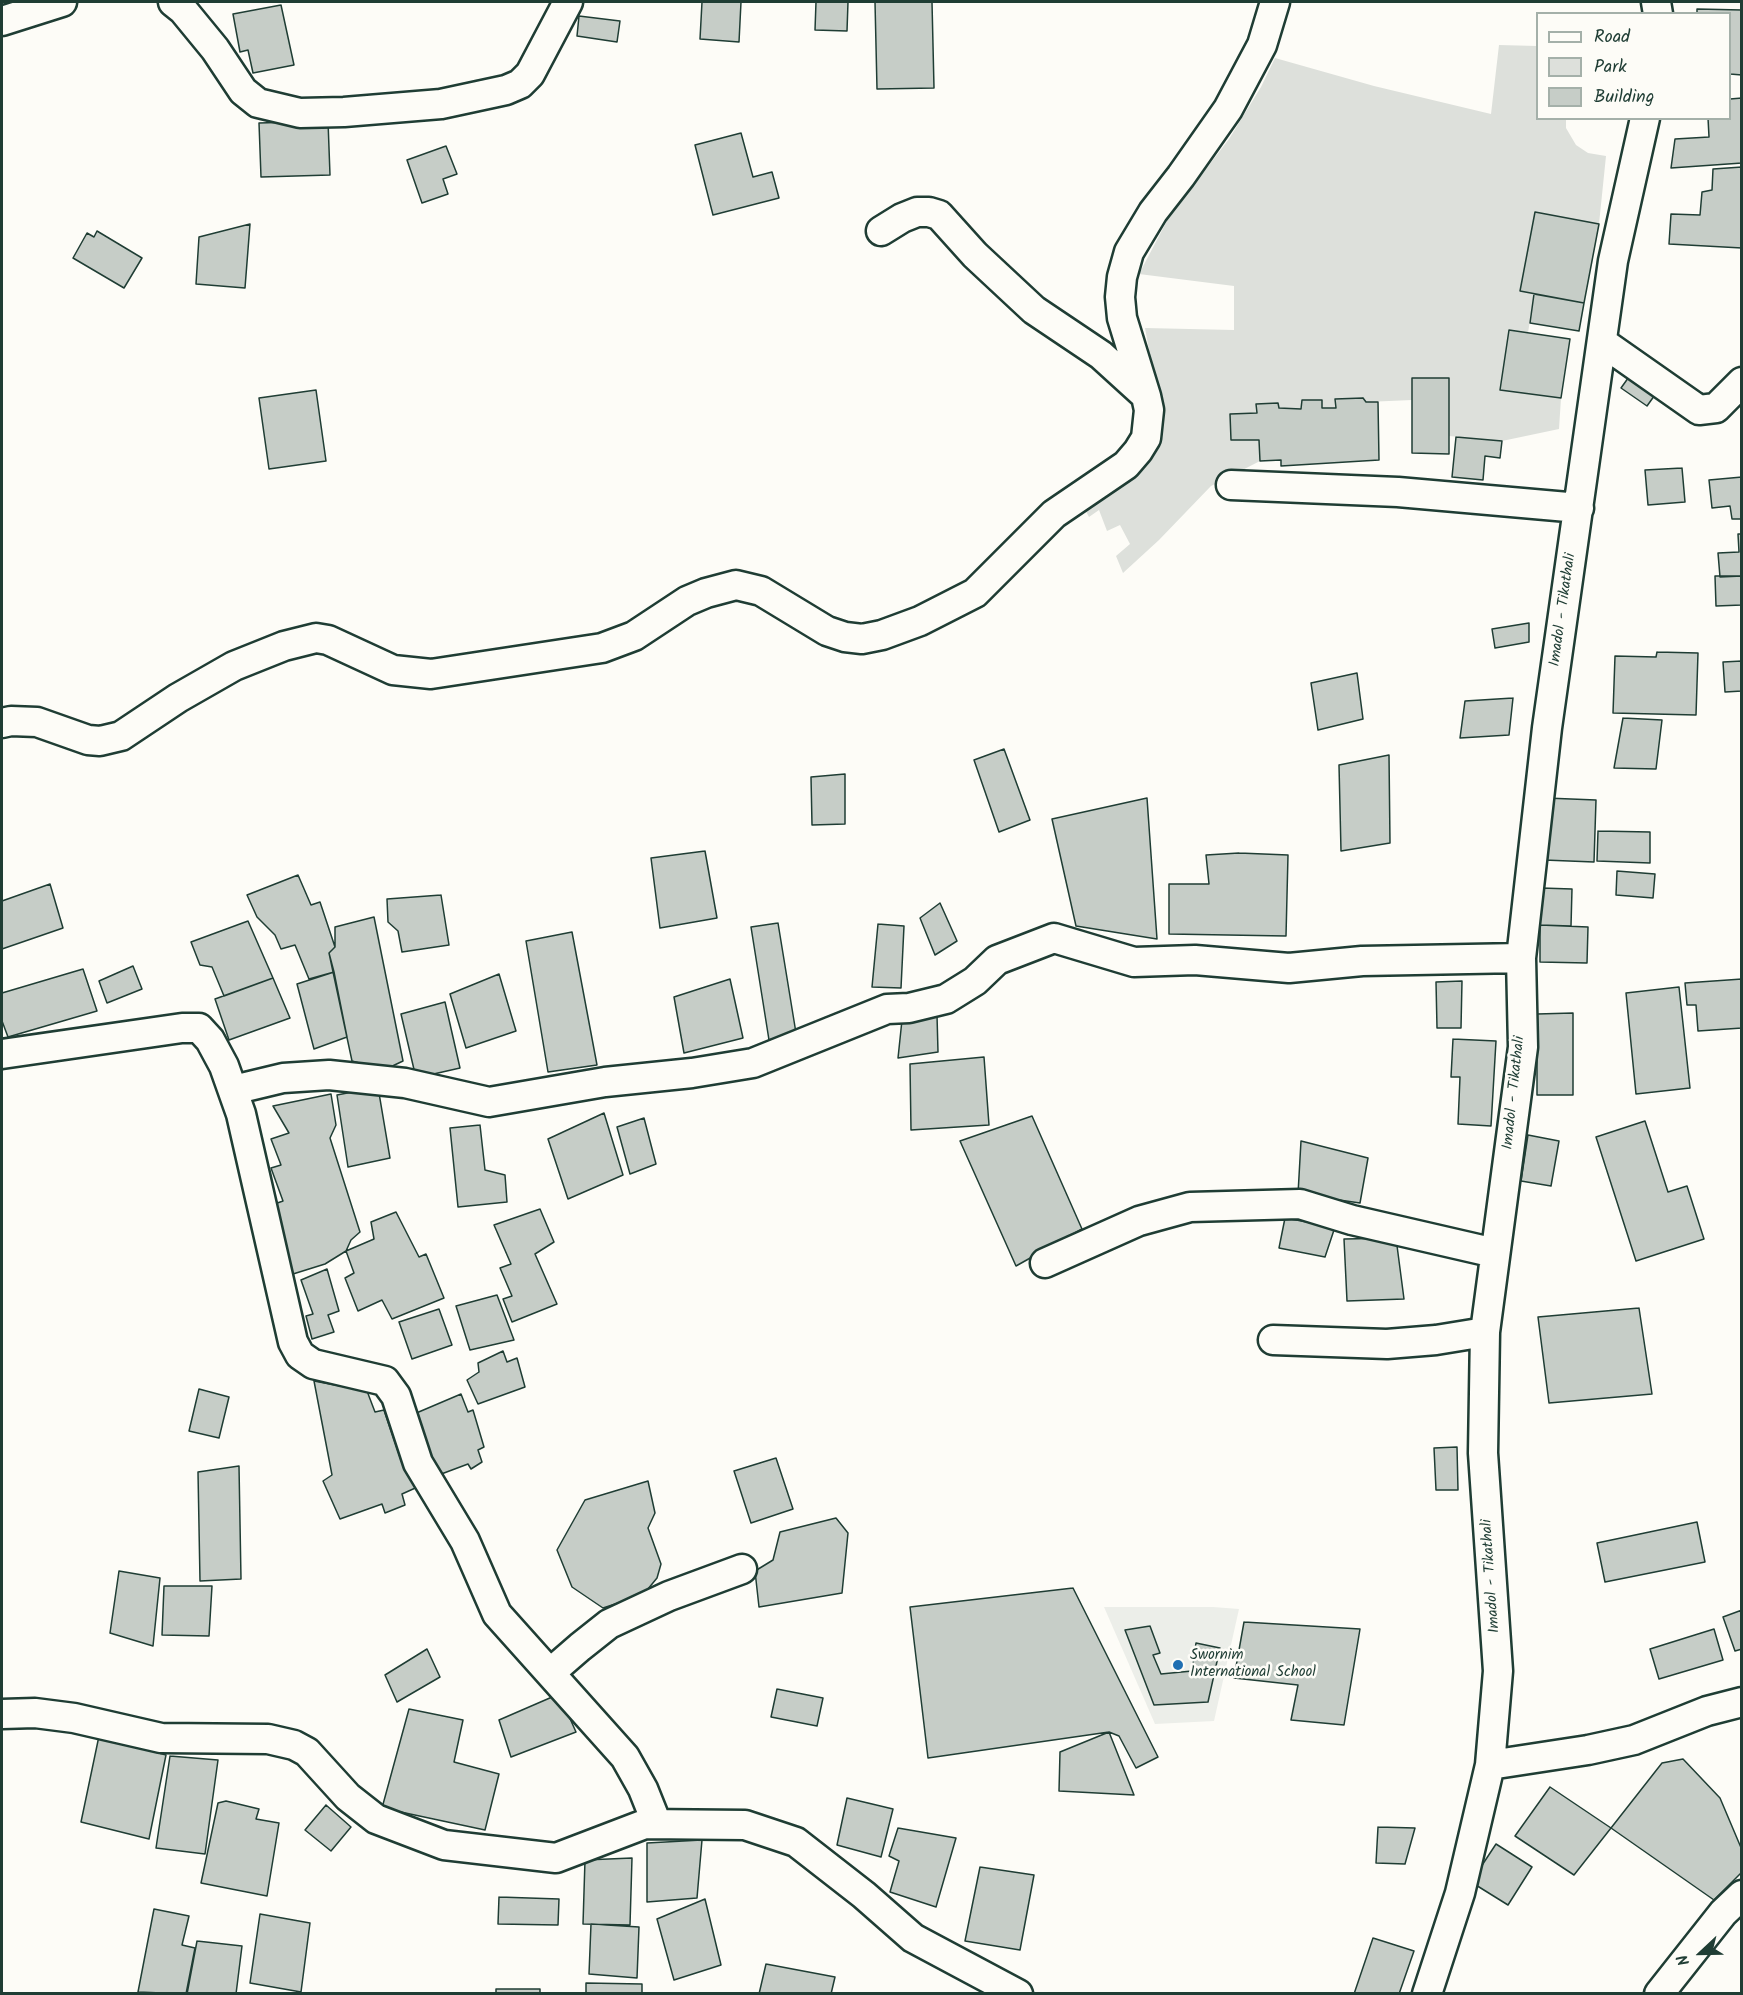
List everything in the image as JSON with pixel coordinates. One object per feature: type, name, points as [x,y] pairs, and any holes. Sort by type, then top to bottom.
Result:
[{"type":"street","points":[[2,21],[62,2]]},
{"type":"street","points":[[173,2],[183,10],[216,49],[243,91],[258,103],[300,113],[344,112],[441,104],[506,90],[520,84],[530,74],[568,2]]},
{"type":"street","points":[[2,723],[37,722],[88,740],[100,741],[120,736],[178,698],[234,666],[284,646],[316,638],[328,640],[393,670],[431,674],[585,652],[620,642],[634,636],[687,601],[736,585],[761,591],[827,631],[844,637],[862,639],[882,635],[920,621],[975,593],[1054,514],[1126,465],[1146,438],[1149,410],[1122,318],[1120,297],[1122,277],[1130,252],[1153,212],[1228,109],[1262,45],[1275,2]]},
{"type":"street","name":"Imadol - Tikathali","points":[[1427,1994],[1460,1893],[1490,1765],[1498,1671],[1483,1453],[1485,1332],[1523,1047],[1521,958],[1547,728],[1613,261],[1645,120]]},
{"type":"street","points":[[880,231],[917,212],[939,215],[975,255],[1034,310],[1101,355],[1146,396]]},
{"type":"street","points":[[1602,342],[1699,410],[1716,408],[1742,382]]},
{"type":"street","points":[[1231,485],[1398,492],[1579,508]]},
{"type":"street","points":[[233,1090],[283,1078],[329,1075],[405,1083],[489,1102],[605,1082],[692,1073],[753,1063],[887,1009],[909,1008],[946,999],[975,981],[997,960],[1053,938],[1134,962],[1195,960],[1289,968],[1362,961],[1521,958]]},
{"type":"street","points":[[2,1054],[182,1028],[199,1028],[210,1040],[224,1066],[241,1114],[293,1342],[300,1355],[313,1364],[385,1381],[396,1396],[418,1463],[465,1541],[497,1614],[625,1757],[643,1789],[657,1824]]},
{"type":"street","points":[[1045,1263],[1139,1221],[1190,1207],[1300,1204],[1352,1220],[1496,1253]]},
{"type":"street","points":[[1273,1340],[1387,1344],[1436,1340],[1485,1332]]},
{"type":"street","points":[[550,1673],[609,1624],[669,1596],[742,1569]]},
{"type":"street","points":[[1490,1765],[1588,1750],[1634,1740],[1707,1711],[1742,1702]]},
{"type":"street","points":[[2,1714],[35,1713],[74,1718],[161,1738],[268,1739],[294,1745],[307,1752],[348,1797],[376,1819],[444,1845],[556,1857],[645,1824],[746,1825],[796,1842],[864,1895],[913,1938],[1018,1994]]},
{"type":"street","points":[[1659,1994],[1723,1913],[1742,1895]]},
{"type":"shaded area","name":"Swornim International School","points":[[1104,1607],[1239,1609],[1214,1721],[1155,1724]]},
{"type":"green space","points":[[1499,45],[1536,46],[1536,120],[1566,120],[1566,128],[1576,145],[1588,153],[1606,156],[1599,224],[1535,212],[1520,290],[1534,294],[1528,333],[1509,330],[1500,389],[1561,398],[1559,429],[1502,441],[1449,436],[1449,378],[1412,378],[1412,400],[1366,402],[1363,398],[1336,399],[1336,408],[1322,408],[1322,400],[1302,400],[1301,409],[1279,408],[1278,403],[1257,404],[1257,413],[1230,414],[1231,440],[1259,440],[1260,461],[1211,486],[1159,540],[1123,573],[1116,556],[1130,544],[1120,525],[1107,531],[1099,510],[1089,517],[1080,500],[1099,488],[1155,404],[1145,328],[1234,330],[1234,286],[1139,274],[1169,217],[1229,139],[1261,87],[1275,58],[1374,86],[1491,114]]},
{"type":"building","points":[[702,2],[741,2],[739,42],[700,39]]},
{"type":"building","points":[[816,2],[848,2],[847,31],[815,30]]},
{"type":"building","points":[[875,2],[932,2],[934,88],[877,89]]},
{"type":"building","points":[[281,5],[294,65],[253,73],[248,50],[240,52],[233,14]]},
{"type":"building","points":[[1697,9],[1742,10],[1742,75],[1731,74],[1731,12],[1697,12]]},
{"type":"building","points":[[579,16],[620,21],[617,42],[577,36]]},
{"type":"building","points":[[1742,98],[1742,163],[1671,168],[1675,139],[1709,137],[1708,120],[1731,120],[1731,99]]},
{"type":"building","points":[[328,121],[330,175],[261,177],[259,123]]},
{"type":"building","points":[[741,133],[753,177],[772,172],[779,198],[713,215],[695,145]]},
{"type":"building","points":[[446,146],[457,174],[443,179],[448,194],[422,203],[407,160]]},
{"type":"building","points":[[1742,167],[1742,248],[1669,244],[1671,214],[1700,215],[1702,192],[1712,190],[1713,169]]},
{"type":"building","points":[[1535,212],[1599,224],[1584,303],[1520,291]]},
{"type":"building","points":[[250,224],[245,288],[196,284],[199,237]]},
{"type":"building","points":[[97,231],[142,258],[124,288],[73,258],[87,233],[94,237]]},
{"type":"building","points":[[1534,294],[1584,303],[1579,331],[1530,323]]},
{"type":"building","points":[[1509,330],[1570,339],[1561,398],[1500,390]]},
{"type":"building","points":[[1631,374],[1657,392],[1647,406],[1621,388]]},
{"type":"building","points":[[1412,378],[1449,378],[1449,454],[1412,453]]},
{"type":"building","points":[[316,390],[326,461],[269,469],[259,398]]},
{"type":"building","points":[[1363,398],[1366,402],[1378,402],[1379,460],[1281,466],[1281,460],[1260,461],[1259,440],[1231,440],[1230,414],[1257,413],[1256,404],[1278,403],[1279,408],[1301,409],[1302,400],[1322,400],[1322,408],[1336,408],[1335,399]]},
{"type":"building","points":[[1456,437],[1502,441],[1500,458],[1485,456],[1483,480],[1452,477]]},
{"type":"building","points":[[1682,468],[1685,502],[1648,505],[1645,470]]},
{"type":"building","points":[[1742,477],[1742,519],[1732,519],[1730,506],[1712,508],[1709,480]]},
{"type":"building","points":[[1738,534],[1742,534],[1742,576],[1720,577],[1718,553],[1739,552]]},
{"type":"building","points":[[1715,576],[1742,576],[1742,605],[1716,606]]},
{"type":"building","points":[[1529,623],[1529,642],[1495,648],[1492,629]]},
{"type":"building","points":[[1657,652],[1698,653],[1696,715],[1613,713],[1615,656],[1656,657]]},
{"type":"building","points":[[1742,661],[1742,691],[1725,692],[1723,662]]},
{"type":"building","points":[[1357,673],[1363,719],[1318,730],[1311,683]]},
{"type":"building","points":[[1513,698],[1509,735],[1460,738],[1465,701]]},
{"type":"building","points":[[1623,718],[1662,720],[1656,769],[1614,768]]},
{"type":"building","points":[[1004,749],[1030,820],[999,832],[974,760]]},
{"type":"building","points":[[1389,755],[1390,843],[1341,851],[1339,765]]},
{"type":"building","points":[[845,774],[845,824],[812,825],[811,777]]},
{"type":"building","points":[[1147,798],[1157,939],[1076,926],[1052,819]]},
{"type":"building","points":[[1546,798],[1596,800],[1594,862],[1544,860]]},
{"type":"building","points":[[1598,831],[1650,832],[1650,863],[1597,861]]},
{"type":"building","points":[[705,851],[717,918],[660,928],[651,858]]},
{"type":"building","points":[[1239,853],[1288,855],[1286,936],[1169,934],[1169,884],[1209,884],[1206,855]]},
{"type":"building","points":[[1617,871],[1655,874],[1653,898],[1616,895]]},
{"type":"building","points":[[298,875],[311,905],[320,902],[335,947],[329,953],[334,972],[309,979],[295,945],[281,949],[275,935],[257,917],[247,895]]},
{"type":"building","points":[[50,884],[63,928],[2,949],[2,901]]},
{"type":"building","points":[[1541,888],[1572,889],[1571,926],[1540,925]]},
{"type":"building","points":[[441,895],[449,945],[402,952],[398,931],[388,922],[387,899]]},
{"type":"building","points":[[940,903],[957,941],[935,955],[920,918]]},
{"type":"building","points":[[374,917],[403,1061],[384,1070],[352,1061],[329,953],[335,947],[335,927]]},
{"type":"building","points":[[248,921],[273,978],[224,996],[212,967],[200,965],[191,942]]},
{"type":"building","points":[[778,923],[796,1033],[769,1040],[751,927]]},
{"type":"building","points":[[878,924],[904,926],[901,988],[872,987]]},
{"type":"building","points":[[1540,925],[1588,927],[1587,963],[1540,962]]},
{"type":"building","points":[[572,932],[597,1065],[548,1072],[526,941]]},
{"type":"building","points":[[133,966],[142,989],[107,1003],[99,981]]},
{"type":"building","points":[[83,969],[97,1011],[8,1037],[2,1021],[2,993]]},
{"type":"building","points":[[334,972],[347,1037],[314,1049],[297,984]]},
{"type":"building","points":[[499,974],[516,1031],[466,1048],[450,994]]},
{"type":"building","points":[[273,978],[290,1018],[229,1040],[215,999]]},
{"type":"building","points":[[730,979],[743,1038],[684,1053],[674,997]]},
{"type":"building","points":[[1742,979],[1742,1028],[1698,1031],[1696,1005],[1687,1005],[1685,983]]},
{"type":"building","points":[[1462,981],[1461,1028],[1437,1028],[1436,982]]},
{"type":"building","points":[[1679,987],[1690,1088],[1636,1094],[1626,993]]},
{"type":"building","points":[[445,1002],[460,1068],[416,1078],[401,1014]]},
{"type":"building","points":[[1573,1013],[1573,1095],[1537,1095],[1537,1014]]},
{"type":"building","points":[[937,1015],[938,1052],[898,1058],[902,1020]]},
{"type":"building","points":[[1453,1039],[1496,1041],[1491,1126],[1458,1124],[1460,1077],[1451,1077]]},
{"type":"building","points":[[984,1057],[989,1125],[911,1130],[910,1064]]},
{"type":"building","points":[[378,1087],[390,1158],[348,1167],[337,1095]]},
{"type":"building","points":[[331,1094],[336,1125],[330,1138],[360,1232],[351,1240],[346,1251],[325,1264],[293,1274],[283,1266],[266,1207],[283,1201],[271,1168],[281,1165],[271,1139],[289,1133],[273,1106]]},
{"type":"building","points":[[604,1113],[623,1175],[568,1199],[548,1139]]},
{"type":"building","points":[[1032,1116],[1082,1229],[1016,1266],[960,1141]]},
{"type":"building","points":[[644,1118],[656,1164],[630,1174],[617,1127]]},
{"type":"building","points":[[1645,1121],[1668,1192],[1687,1186],[1704,1239],[1636,1261],[1596,1137]]},
{"type":"building","points":[[480,1125],[485,1170],[505,1175],[507,1202],[458,1207],[450,1128]]},
{"type":"building","points":[[1528,1135],[1559,1141],[1551,1186],[1521,1181]]},
{"type":"building","points":[[1301,1141],[1368,1158],[1360,1203],[1298,1194]]},
{"type":"building","points":[[540,1209],[554,1242],[535,1254],[557,1304],[512,1322],[503,1299],[512,1296],[500,1268],[511,1264],[494,1225]]},
{"type":"building","points":[[396,1212],[419,1257],[426,1254],[444,1298],[392,1319],[382,1300],[358,1311],[345,1278],[354,1273],[346,1251],[374,1239],[371,1222]]},
{"type":"building","points":[[1285,1218],[1335,1227],[1325,1257],[1279,1248]]},
{"type":"building","points":[[1396,1238],[1404,1299],[1347,1301],[1344,1239]]},
{"type":"building","points":[[327,1269],[339,1311],[328,1315],[334,1332],[312,1339],[306,1316],[313,1314],[301,1280]]},
{"type":"building","points":[[497,1295],[514,1340],[470,1350],[456,1306]]},
{"type":"building","points":[[1639,1308],[1652,1394],[1549,1403],[1538,1317]]},
{"type":"building","points":[[439,1309],[452,1345],[412,1359],[399,1322]]},
{"type":"building","points":[[503,1351],[507,1362],[517,1358],[525,1387],[478,1404],[467,1380],[479,1372],[478,1363]]},
{"type":"building","points":[[314,1381],[367,1391],[375,1412],[384,1410],[402,1463],[411,1459],[422,1485],[402,1494],[405,1505],[385,1513],[382,1504],[340,1519],[323,1481],[332,1475]]},
{"type":"building","points":[[199,1389],[229,1397],[219,1438],[189,1431]]},
{"type":"building","points":[[461,1394],[468,1412],[473,1410],[484,1447],[478,1450],[482,1462],[471,1469],[468,1464],[436,1476],[414,1414]]},
{"type":"building","points":[[1457,1447],[1458,1490],[1436,1490],[1434,1448]]},
{"type":"building","points":[[776,1458],[793,1509],[751,1523],[734,1471]]},
{"type":"building","points":[[239,1466],[241,1579],[200,1581],[198,1472]]},
{"type":"building","points":[[648,1481],[655,1513],[648,1528],[661,1564],[657,1578],[643,1595],[603,1608],[572,1587],[557,1550],[585,1500]]},
{"type":"building","points":[[836,1518],[848,1533],[842,1593],[759,1607],[755,1571],[773,1560],[780,1532]]},
{"type":"building","points":[[1697,1522],[1705,1562],[1605,1582],[1597,1543]]},
{"type":"building","points":[[119,1571],[160,1578],[153,1646],[110,1633]]},
{"type":"building","points":[[164,1586],[212,1586],[209,1636],[162,1635]]},
{"type":"building","points":[[1073,1588],[1158,1757],[1136,1768],[1119,1736],[1109,1732],[928,1758],[910,1607]]},
{"type":"building","points":[[1742,1610],[1742,1649],[1735,1651],[1723,1617]]},
{"type":"building","points":[[1244,1622],[1360,1629],[1344,1725],[1291,1720],[1298,1685],[1234,1678]]},
{"type":"building","points":[[1150,1626],[1160,1653],[1153,1655],[1161,1674],[1192,1671],[1196,1643],[1220,1648],[1208,1702],[1154,1705],[1125,1630]]},
{"type":"building","points":[[1714,1629],[1723,1660],[1659,1679],[1650,1649]]},
{"type":"building","points":[[427,1649],[440,1677],[397,1702],[385,1675]]},
{"type":"building","points":[[777,1689],[823,1698],[817,1726],[771,1717]]},
{"type":"building","points":[[559,1694],[576,1732],[511,1757],[499,1720]]},
{"type":"building","points":[[409,1709],[463,1720],[454,1762],[499,1774],[485,1830],[382,1808]]},
{"type":"building","points":[[1109,1732],[1134,1795],[1059,1791],[1060,1752]]},
{"type":"building","points":[[99,1736],[166,1755],[149,1839],[81,1822]]},
{"type":"building","points":[[170,1756],[218,1760],[205,1854],[156,1848]]},
{"type":"building","points":[[1683,1759],[1720,1798],[1742,1850],[1742,1872],[1714,1900],[1611,1828],[1662,1763]]},
{"type":"building","points":[[1550,1787],[1611,1828],[1574,1875],[1515,1836]]},
{"type":"building","points":[[847,1798],[893,1809],[881,1857],[837,1845]]},
{"type":"building","points":[[226,1801],[259,1809],[256,1819],[279,1823],[267,1896],[201,1883],[218,1803]]},
{"type":"building","points":[[326,1805],[351,1827],[331,1851],[305,1830]]},
{"type":"building","points":[[1378,1827],[1415,1828],[1405,1864],[1376,1863]]},
{"type":"building","points":[[898,1828],[956,1838],[936,1907],[890,1892],[899,1861],[889,1856]]},
{"type":"building","points":[[702,1840],[697,1898],[647,1902],[647,1843]]},
{"type":"building","points":[[1496,1844],[1532,1867],[1508,1905],[1471,1882]]},
{"type":"building","points":[[632,1858],[630,1925],[583,1924],[585,1860]]},
{"type":"building","points":[[980,1867],[1034,1875],[1020,1950],[965,1941]]},
{"type":"building","points":[[499,1897],[559,1899],[558,1925],[498,1924]]},
{"type":"building","points":[[705,1899],[721,1965],[674,1980],[657,1919]]},
{"type":"building","points":[[154,1909],[189,1916],[182,1945],[195,1948],[186,1994],[138,1992]]},
{"type":"building","points":[[260,1914],[310,1923],[301,1992],[250,1983]]},
{"type":"building","points":[[591,1924],[639,1927],[637,1978],[589,1974]]},
{"type":"building","points":[[1373,1938],[1414,1951],[1399,1994],[1354,1994]]},
{"type":"building","points":[[197,1941],[242,1946],[236,1994],[187,1994]]},
{"type":"building","points":[[766,1964],[835,1977],[831,1994],[759,1994]]},
{"type":"building","points":[[586,1983],[642,1984],[642,1994],[586,1994]]},
{"type":"building","points":[[496,1989],[540,1989],[540,1994],[496,1994]]},
{"type":"place","name":"Swornim International School","points":[[1178,1665]]}]
